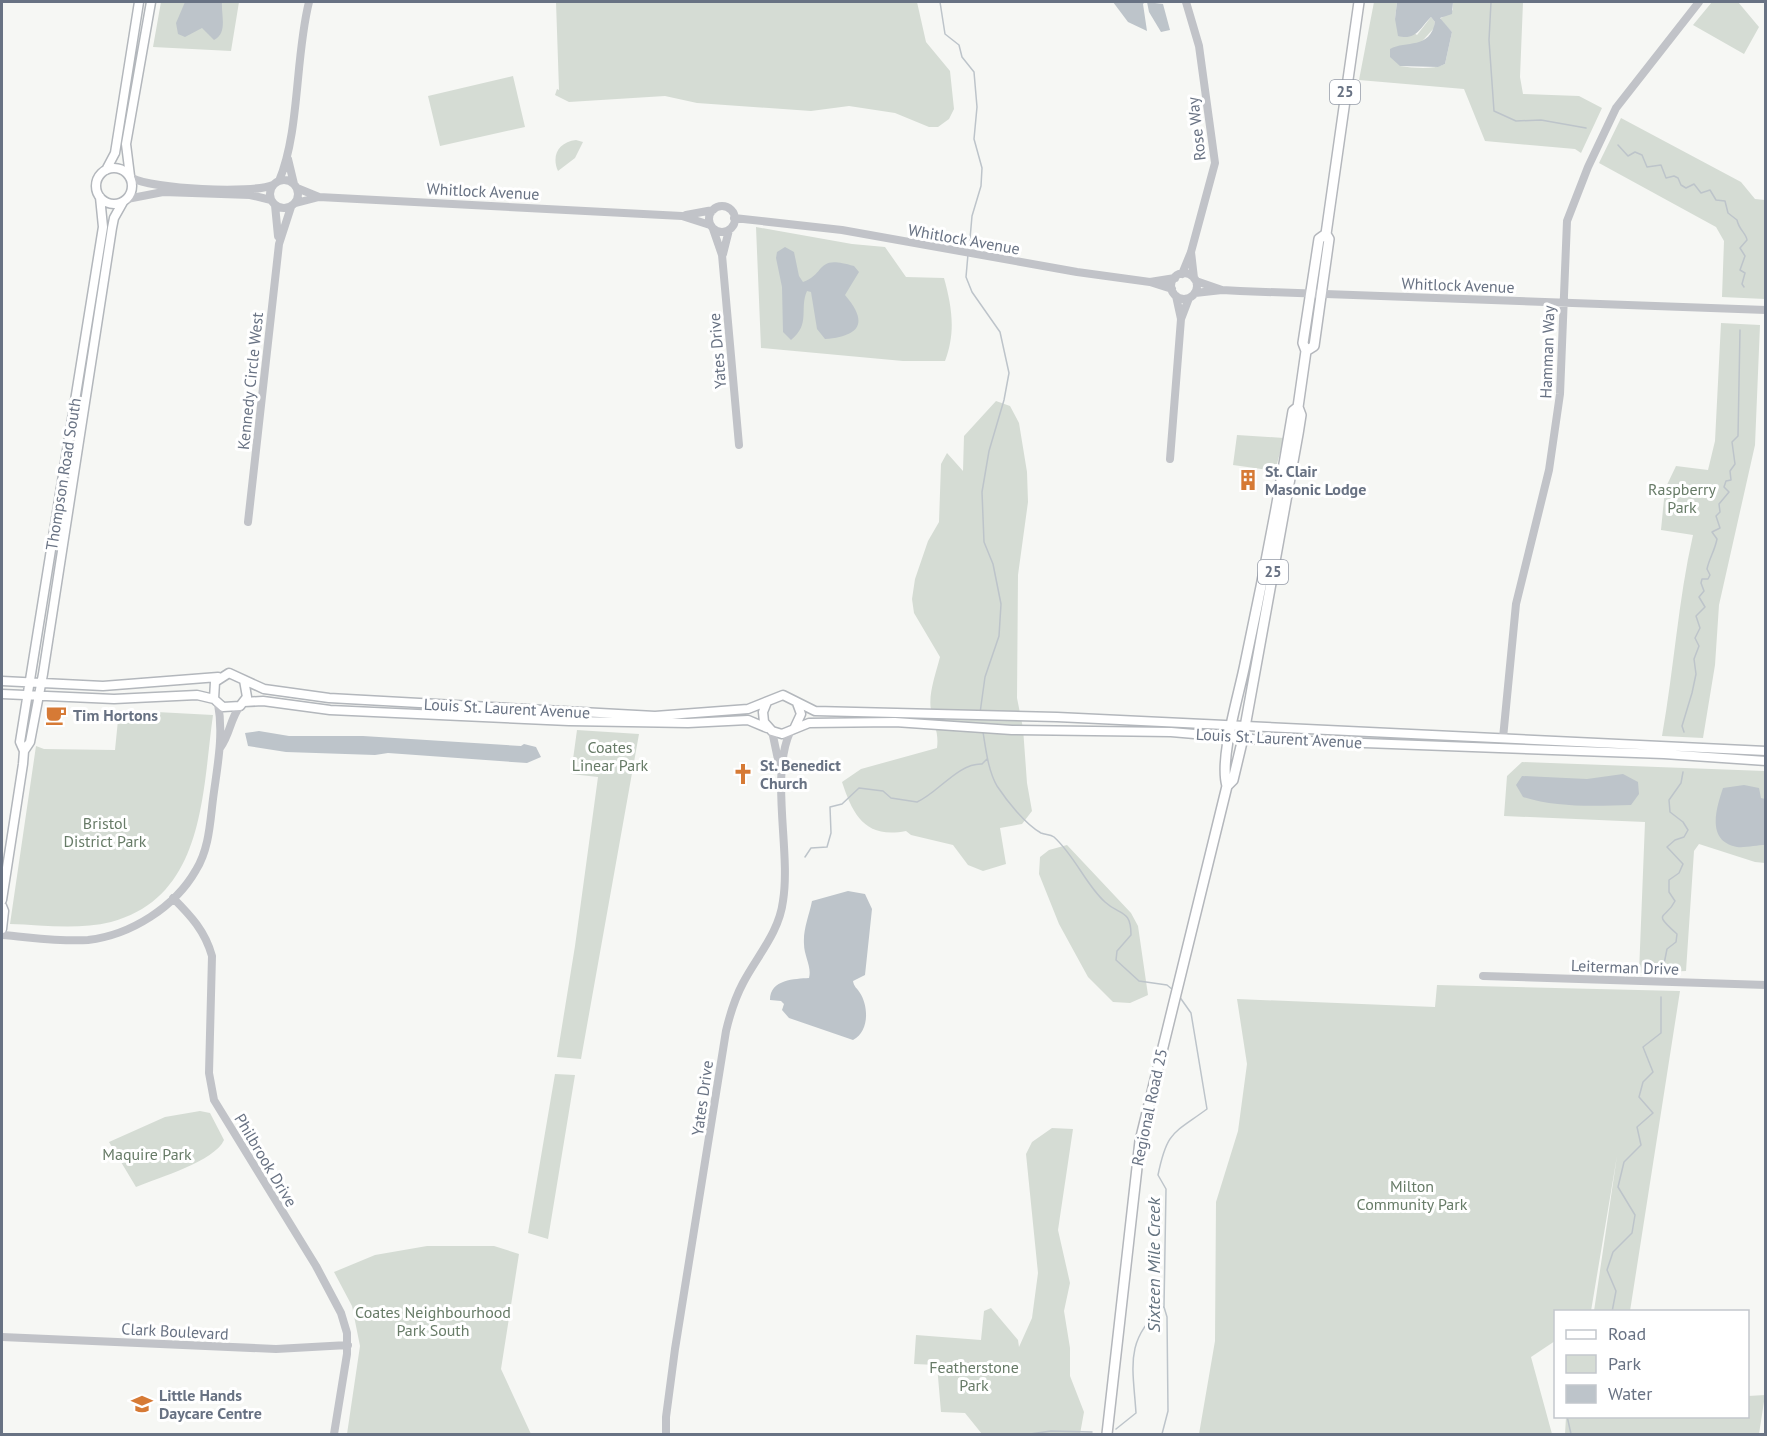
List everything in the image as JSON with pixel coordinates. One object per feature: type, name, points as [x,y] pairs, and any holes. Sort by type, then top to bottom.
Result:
[{"type":"main road","points":[[139,2],[115,153],[106,170],[97,179],[100,197],[110,203],[125,200],[132,189],[126,144],[151,2]]},
{"type":"main road","name":"Regional Road 25","points":[[1227,786],[1233,780],[1243,733],[1301,415],[1298,407],[1306,351],[1304,343],[1316,293],[1319,239],[1326,234],[1359,2]]},
{"type":"main road","points":[[106,170],[115,168],[131,177]]},
{"type":"main road","name":"Thompson Road South","points":[[2,900],[24,751],[30,742],[34,695],[31,682],[103,227],[100,197]]},
{"type":"main road","name":"Thompson Road South","points":[[34,695],[41,683],[112,228],[114,218],[125,200]]},
{"type":"main road","name":"Regional Road 25","points":[[1107,1434],[1135,1171],[1172,1005],[1227,786],[1224,776],[1231,732],[1276,517],[1293,411],[1298,407]]},
{"type":"main road","points":[[2,681],[124,686],[218,677],[229,673],[244,680],[248,691],[242,704],[228,708],[216,701],[196,695],[114,699],[2,694]]},
{"type":"main road","points":[[216,701],[213,687],[218,677]]},
{"type":"main road","name":"Louis St. Laurent Avenue","points":[[244,680],[264,689],[359,701],[655,716],[748,709],[770,700]]},
{"type":"main road","points":[[783,696],[796,702],[800,720],[792,731],[782,734],[771,730],[763,717],[764,707],[770,700],[783,696]]},
{"type":"main road","name":"Louis St. Laurent Avenue","points":[[242,704],[263,701],[330,710],[569,721],[688,723],[752,720],[771,730]]},
{"type":"main road","name":"Louis St. Laurent Avenue","points":[[796,702],[815,711],[1057,717],[1243,733],[1766,761]]},
{"type":"main road","name":"Louis St. Laurent Avenue","points":[[792,731],[809,723],[894,722],[932,726],[1063,731],[1231,732]]},
{"type":"main road","name":"Louis St. Laurent Avenue","points":[[1243,733],[1503,738],[1766,751]]},
{"type":"main road","points":[[2,906],[4,911],[2,929]]},
{"type":"street","points":[[273,203],[276,183],[288,159],[297,71],[309,2]]},
{"type":"street","name":"Rose Way","points":[[1174,293],[1179,276],[1191,252],[1215,163],[1199,46],[1186,2]]},
{"type":"street","name":"Hamman Way","points":[[1503,738],[1515,610],[1549,470],[1556,418],[1567,220],[1588,167],[1616,108],[1699,2]]},
{"type":"street","points":[[125,200],[163,192],[250,195],[283,208],[293,205],[298,196],[288,159]]},
{"type":"street","points":[[131,177],[153,186],[250,189],[287,181],[296,186]]},
{"type":"street","name":"Whitlock Avenue","points":[[296,186],[319,196],[682,216],[713,210]]},
{"type":"street","name":"Whitlock Avenue","points":[[293,205],[319,196]]},
{"type":"street","name":"Kennedy Circle West","points":[[273,203],[279,244]]},
{"type":"street","name":"Kennedy Circle West","points":[[248,522],[279,244],[293,205]]},
{"type":"street","points":[[726,207],[732,225],[720,232],[711,227],[709,217],[713,210],[726,207]]},
{"type":"street","name":"Whitlock Avenue","points":[[682,216],[711,227]]},
{"type":"street","name":"Whitlock Avenue","points":[[732,225],[774,222],[842,230],[915,245],[1150,282],[1174,293],[1192,296],[1222,290],[1766,310]]},
{"type":"street","name":"Yates Drive","points":[[722,255],[732,225]]},
{"type":"street","name":"Yates Drive","points":[[711,227],[722,255],[739,445]]},
{"type":"street","name":"Rose Way","points":[[1191,252],[1195,279],[1192,296]]},
{"type":"street","name":"Whitlock Avenue","points":[[1150,282],[1179,276],[1195,279],[1222,290]]},
{"type":"street","points":[[1170,459],[1181,319],[1174,293]]},
{"type":"street","points":[[1181,319],[1192,296]]},
{"type":"street","points":[[2,935],[87,940],[111,936],[131,929],[173,898],[196,870],[204,853],[220,748],[216,701]]},
{"type":"street","points":[[220,748],[227,738],[235,713],[242,704]]},
{"type":"street","name":"Yates Drive","points":[[771,730],[782,776]]},
{"type":"street","name":"Yates Drive","points":[[666,1434],[675,1349],[726,1031],[736,998],[772,935],[783,905],[785,883],[782,776],[785,749],[792,731]]},
{"type":"street","name":"Philbrook Drive","points":[[173,898],[198,925],[212,956],[209,1073],[214,1101],[335,1300],[345,1325],[348,1346],[334,1434]]},
{"type":"street","name":"Leiterman Drive","points":[[1484,976],[1766,985]]},
{"type":"street","name":"Clark Boulevard","points":[[2,1337],[276,1349],[348,1346]]},
{"type":"green space","points":[[161,2],[239,2],[231,51],[153,47]]},
{"type":"green space","points":[[556,2],[917,2],[926,42],[950,71],[954,109],[949,119],[938,127],[929,127],[895,113],[849,106],[811,111],[697,103],[665,96],[569,102],[555,95],[557,89],[559,90]]},
{"type":"green space","points":[[1374,2],[1397,2],[1395,19],[1417,35],[1431,17],[1435,22],[1434,28],[1400,66],[1423,68],[1445,64],[1452,32],[1440,19],[1453,10],[1453,2],[1523,2],[1520,77],[1523,94],[1579,96],[1602,108],[1581,153],[1575,149],[1485,141],[1464,89],[1359,80]]},
{"type":"green space","points":[[1712,2],[1738,2],[1759,27],[1744,54],[1693,25]]},
{"type":"green space","points":[[513,76],[525,127],[440,146],[428,96]]},
{"type":"green space","points":[[1621,118],[1741,182],[1755,199],[1765,200],[1765,299],[1722,297],[1724,241],[1716,227],[1599,163]]},
{"type":"green space","points":[[576,140],[583,142],[575,158],[558,171],[555,160],[558,150],[565,143]]},
{"type":"green space","points":[[756,227],[852,244],[885,247],[906,277],[944,278],[952,320],[951,340],[945,361],[903,361],[761,348]]},
{"type":"green space","name":"Raspberry Park","points":[[1721,323],[1760,325],[1755,445],[1719,605],[1715,665],[1703,738],[1662,736],[1693,535],[1661,530],[1665,489],[1676,466],[1708,470],[1715,441]]},
{"type":"green space","points":[[996,401],[1010,406],[1019,423],[1027,472],[1028,502],[1018,575],[1017,698],[1023,728],[1027,783],[1032,811],[1022,824],[1000,828],[1006,864],[983,871],[968,865],[953,845],[911,835],[906,831],[892,833],[871,828],[856,814],[842,782],[861,769],[937,748],[937,733],[930,704],[940,657],[914,613],[912,599],[915,579],[928,541],[939,522],[941,464],[947,453],[963,471],[964,436]]},
{"type":"green space","points":[[1237,435],[1284,438],[1275,471],[1233,465]]},
{"type":"green space","name":"Bristol District Park","points":[[119,710],[213,715],[201,808],[182,866],[165,890],[142,909],[111,922],[73,926],[10,924],[36,746],[44,749],[115,750]]},
{"type":"green space","name":"Coates Linear Park","points":[[577,730],[639,734],[581,1059],[557,1057],[598,777],[571,774]]},
{"type":"green space","points":[[1522,762],[1765,771],[1765,863],[1755,862],[1699,844],[1694,851],[1686,971],[1639,973],[1645,822],[1504,816],[1507,776]]},
{"type":"green space","points":[[1067,845],[1131,913],[1138,926],[1148,995],[1130,1003],[1113,1002],[1088,977],[1059,924],[1039,874],[1040,857],[1049,850]]},
{"type":"green space","name":"Milton Community Park","points":[[1437,985],[1680,991],[1630,1310],[1594,1310],[1617,1156],[1591,1310],[1554,1310],[1554,1342],[1531,1357],[1552,1434],[1199,1434],[1215,1341],[1216,1202],[1238,1131],[1247,1064],[1237,999],[1435,1007]]},
{"type":"green space","points":[[555,1074],[575,1075],[548,1239],[528,1233]]},
{"type":"green space","name":"Maquire Park","points":[[200,1111],[210,1113],[224,1140],[219,1148],[198,1162],[136,1187],[109,1142],[165,1117]]},
{"type":"green space","name":"Featherstone Park","points":[[1052,1128],[1073,1129],[1058,1230],[1070,1283],[1064,1311],[1070,1348],[1070,1376],[1084,1412],[1080,1434],[982,1434],[965,1413],[941,1412],[937,1365],[914,1364],[916,1335],[981,1340],[984,1311],[991,1308],[1018,1340],[1019,1347],[1032,1318],[1038,1273],[1026,1154],[1032,1142]]},
{"type":"green space","name":"Coates Neighbourhood Park South","points":[[427,1246],[494,1246],[519,1254],[501,1369],[531,1434],[347,1434],[360,1346],[352,1306],[334,1272],[375,1255]]},
{"type":"green space","points":[[1765,1395],[1759,1434],[1565,1434],[1566,1418],[1749,1418],[1749,1396]]},
{"type":"water","points":[[185,2],[222,2],[223,23],[218,37],[214,40],[202,28],[185,37],[178,34],[176,23]]},
{"type":"water","points":[[1113,2],[1145,2],[1143,4],[1147,31],[1128,22]]},
{"type":"water","points":[[1147,2],[1163,4],[1170,30],[1161,32],[1149,12]]},
{"type":"water","points":[[1397,2],[1453,2],[1452,14],[1440,18],[1452,32],[1445,64],[1438,67],[1400,66],[1390,57],[1390,49],[1417,43],[1428,37],[1435,22],[1431,17],[1413,35],[1398,36],[1395,19]]},
{"type":"water","points":[[785,247],[794,252],[799,276],[803,282],[827,263],[854,266],[859,272],[845,295],[857,313],[857,326],[853,331],[846,335],[825,339],[817,329],[811,292],[807,291],[801,328],[791,340],[783,332],[782,287],[776,258],[777,252]]},
{"type":"water","points":[[259,731],[289,736],[363,736],[521,746],[524,744],[536,747],[541,757],[527,763],[388,753],[375,755],[286,752],[248,746],[245,733]]},
{"type":"water","points":[[1623,774],[1638,782],[1639,794],[1631,805],[1576,806],[1536,801],[1523,797],[1516,785],[1522,776],[1587,779]]},
{"type":"water","points":[[1744,785],[1759,788],[1761,798],[1765,799],[1765,845],[1737,847],[1727,844],[1717,831],[1716,814],[1723,788]]},
{"type":"water","points":[[848,891],[865,894],[872,909],[865,975],[853,981],[863,999],[866,1019],[862,1031],[853,1040],[789,1018],[782,1010],[784,1004],[781,1001],[770,1000],[774,988],[784,981],[809,978],[804,938],[812,901]]},
{"type":"waterway","name":"Sixteen Mile Creek","points":[[940,2],[945,34],[959,45],[962,57],[974,72],[977,107],[974,139],[982,168],[981,186],[972,216],[969,250]]},
{"type":"waterway","points":[[1491,2],[1489,40],[1494,111],[1516,121],[1541,120],[1586,128]]},
{"type":"waterway","points":[[1618,145],[1628,156],[1635,152],[1642,155],[1647,167],[1661,165],[1666,178],[1674,176],[1686,188],[1694,184],[1701,193],[1710,190],[1716,200],[1725,201],[1728,213],[1737,220],[1747,240],[1740,248],[1745,256],[1740,270],[1745,273],[1742,284],[1744,287]]},
{"type":"waterway","name":"Sixteen Mile Creek","points":[[968,254],[966,277],[972,292],[1000,332],[1009,373],[1004,400],[989,451],[982,492],[984,542],[993,564],[1001,604],[999,636],[985,677],[980,713]]},
{"type":"waterway","points":[[1684,732],[1682,726],[1692,693],[1696,674],[1694,659],[1699,646],[1695,638],[1700,628],[1696,616],[1705,607],[1699,597],[1704,591],[1701,583],[1702,579],[1708,579],[1710,575],[1707,569],[1717,539],[1712,532],[1720,528],[1716,516],[1720,512],[1719,504],[1729,492],[1724,487],[1726,481],[1731,480],[1730,471],[1735,464],[1732,442],[1738,436],[1740,330]]},
{"type":"waterway","name":"Sixteen Mile Creek","points":[[983,732],[991,773],[1006,798],[1035,829],[1054,837],[1098,895],[1127,917],[1131,935],[1117,951],[1116,960],[1139,981],[1167,985],[1173,990]]},
{"type":"waterway","points":[[805,857],[811,848],[827,847],[831,833],[830,807],[842,804],[859,788],[883,791],[891,798],[917,802],[956,773],[973,765],[982,764],[987,759]]},
{"type":"waterway","points":[[1662,974],[1667,949],[1676,942],[1677,934],[1664,922],[1663,918],[1675,901],[1669,892],[1669,880],[1679,873],[1683,864],[1667,847],[1675,840],[1684,837],[1688,830],[1683,822],[1670,812],[1669,800],[1681,783],[1683,772]]},
{"type":"waterway","name":"Sixteen Mile Creek","points":[[1162,1434],[1168,1411],[1167,1317],[1164,1307],[1166,1189],[1158,1175],[1168,1141],[1179,1129],[1207,1109],[1191,1013],[1179,996]]},
{"type":"waterway","points":[[1612,1310],[1616,1291],[1607,1270],[1613,1252],[1632,1233],[1635,1215],[1618,1187],[1624,1162],[1641,1145],[1637,1127],[1653,1113],[1639,1097],[1643,1082],[1653,1072],[1643,1047],[1661,1033],[1661,997]]},
{"type":"waterway","points":[[1116,1429],[1136,1413],[1133,1368],[1137,1343],[1142,1331],[1163,1307]]},
{"type":"waterway","points":[[1567,1418],[1571,1434]]},
{"type":"waterway","points":[[1030,1434],[1051,1431],[1092,1432]]},
{"type":"place","name":"St. Clair Masonic Lodge","points":[[1248,480]]},
{"type":"place","name":"Tim Hortons","points":[[56,715]]},
{"type":"place","name":"St. Benedict Church","points":[[743,774]]},
{"type":"place","name":"Little Hands Daycare Centre","points":[[142,1404]]}]
